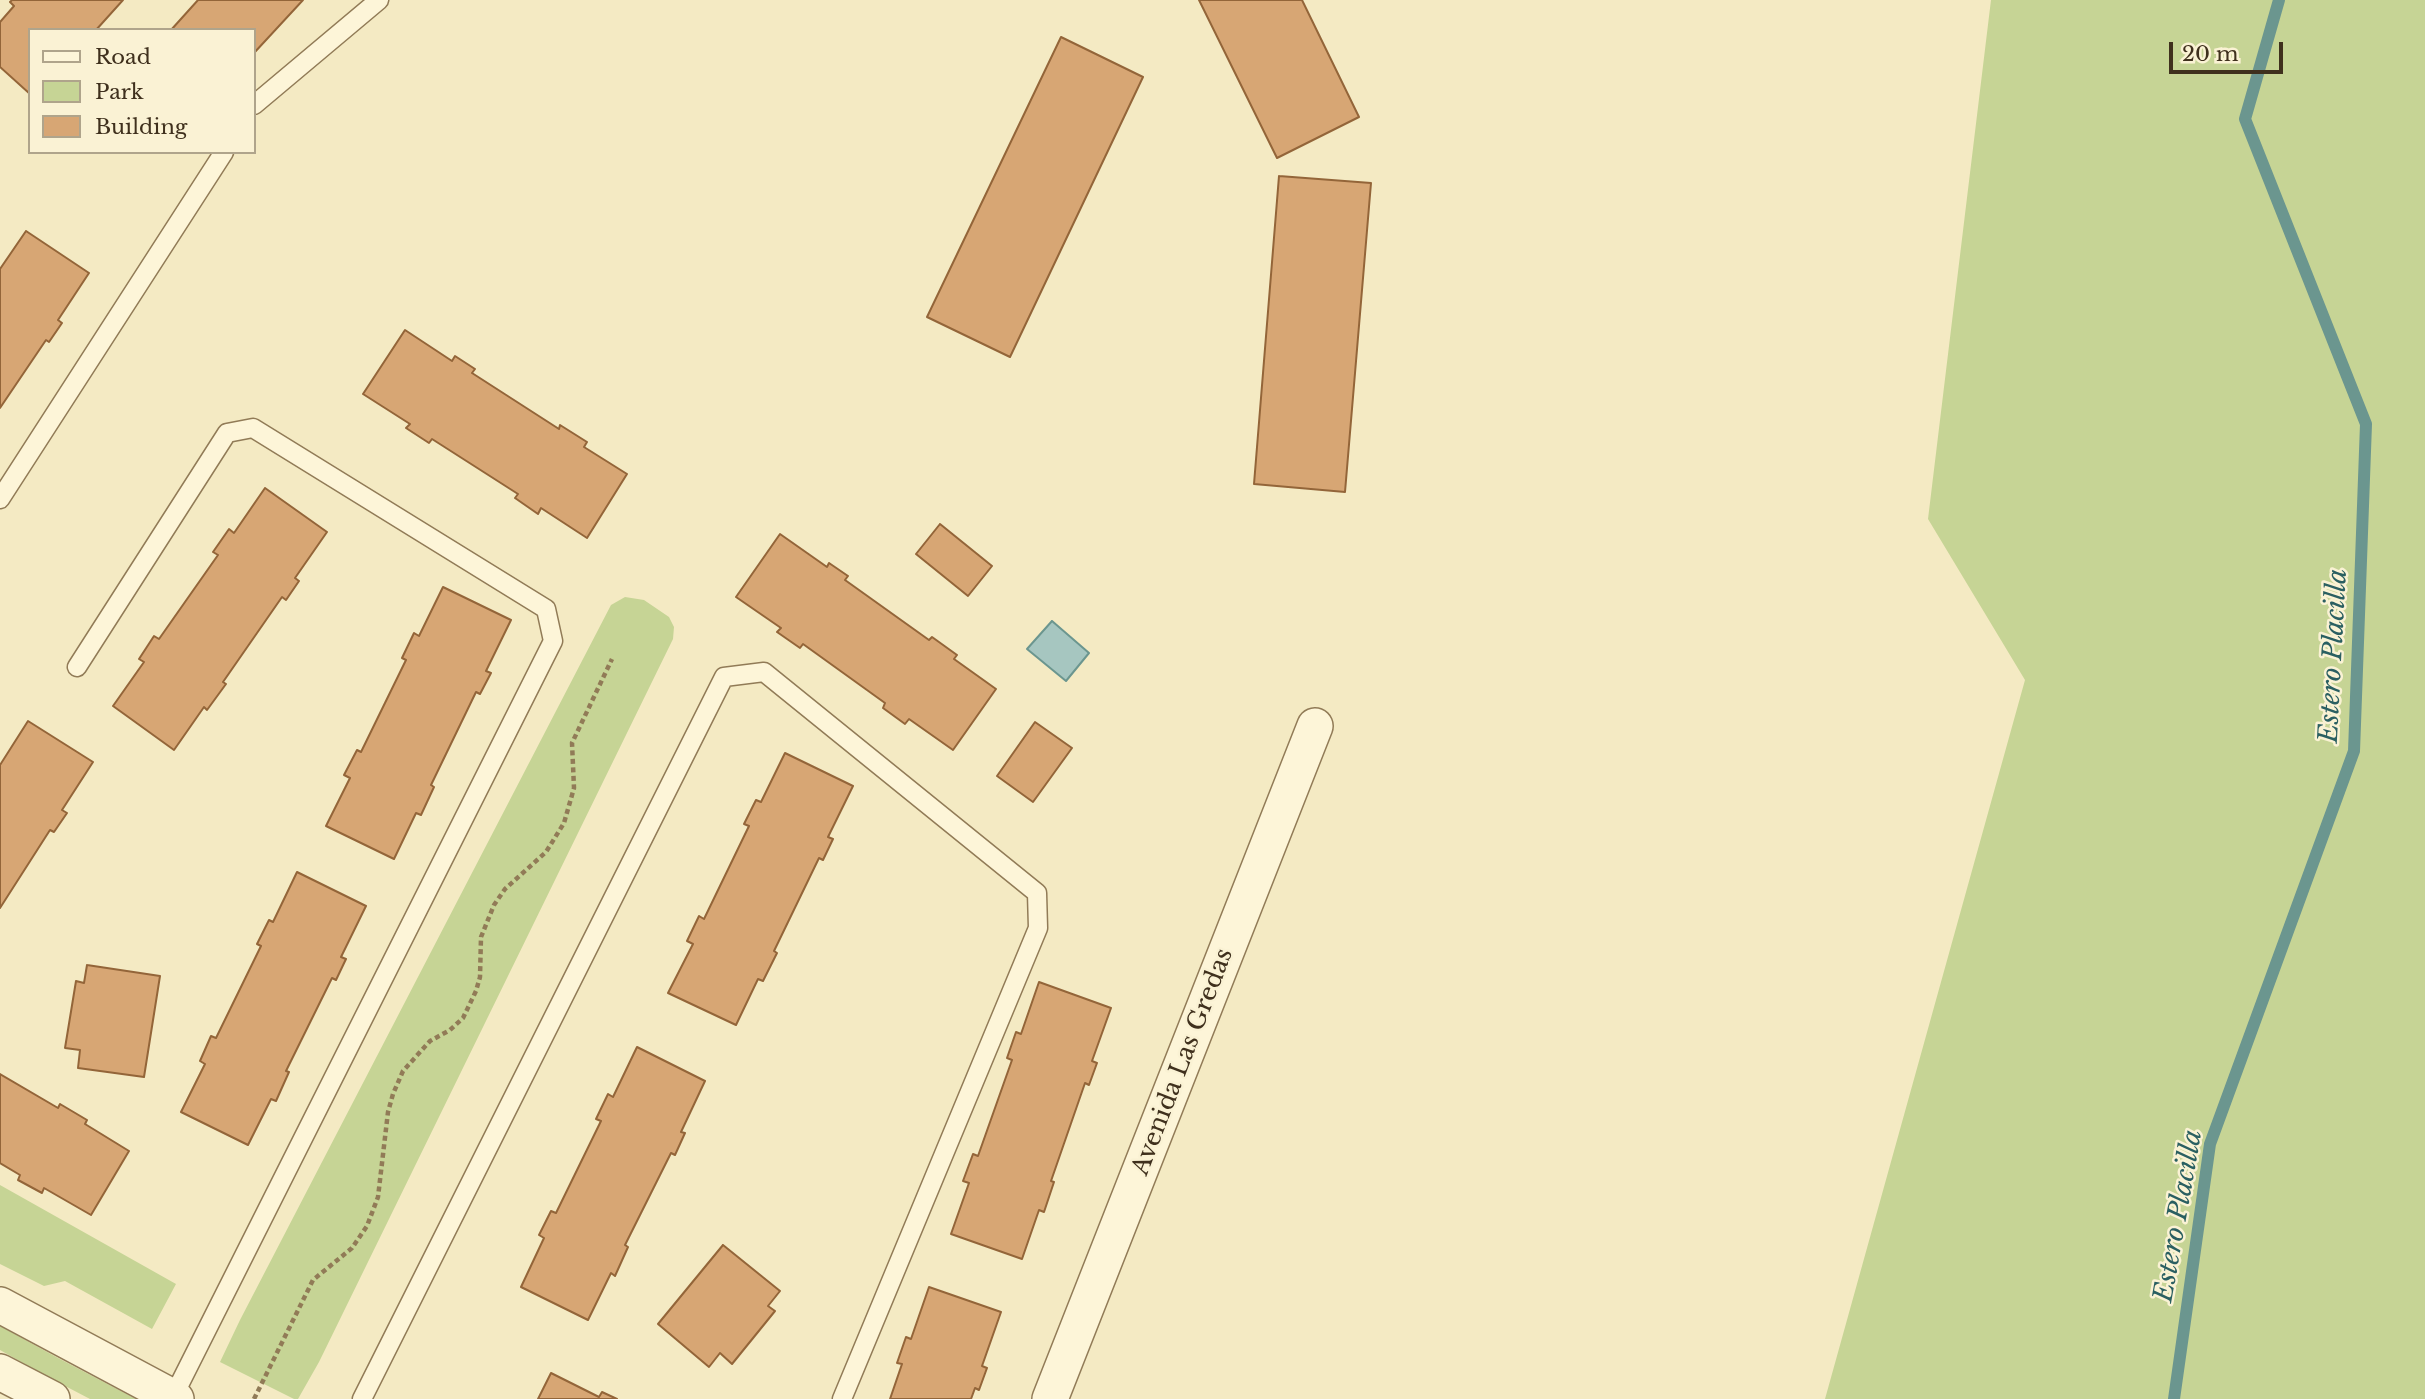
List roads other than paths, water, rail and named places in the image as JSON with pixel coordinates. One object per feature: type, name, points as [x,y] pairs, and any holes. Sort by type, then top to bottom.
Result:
[{"type":"street","name":"Avenida Las Gredas","points":[[1050,1399],[1315,726]]},
{"type":"street","points":[[0,1305],[174,1398]]},
{"type":"street","points":[[0,1372],[52,1399]]},
{"type":"lane","points":[[256,104],[379,0]]},
{"type":"lane","points":[[0,499],[222,154]]},
{"type":"lane","points":[[78,667],[227,433],[253,428],[547,609],[553,641],[174,1398]]},
{"type":"lane","points":[[362,1399],[724,677],[764,673],[1037,893],[1038,928],[842,1399]]},
{"type":"water","points":[[1052,621],[1089,653],[1066,681],[1027,649]]},
{"type":"waterway","name":"Estero Placilla","points":[[2174,1399],[2210,1144],[2354,751],[2366,424],[2245,119],[2279,0]]}]
